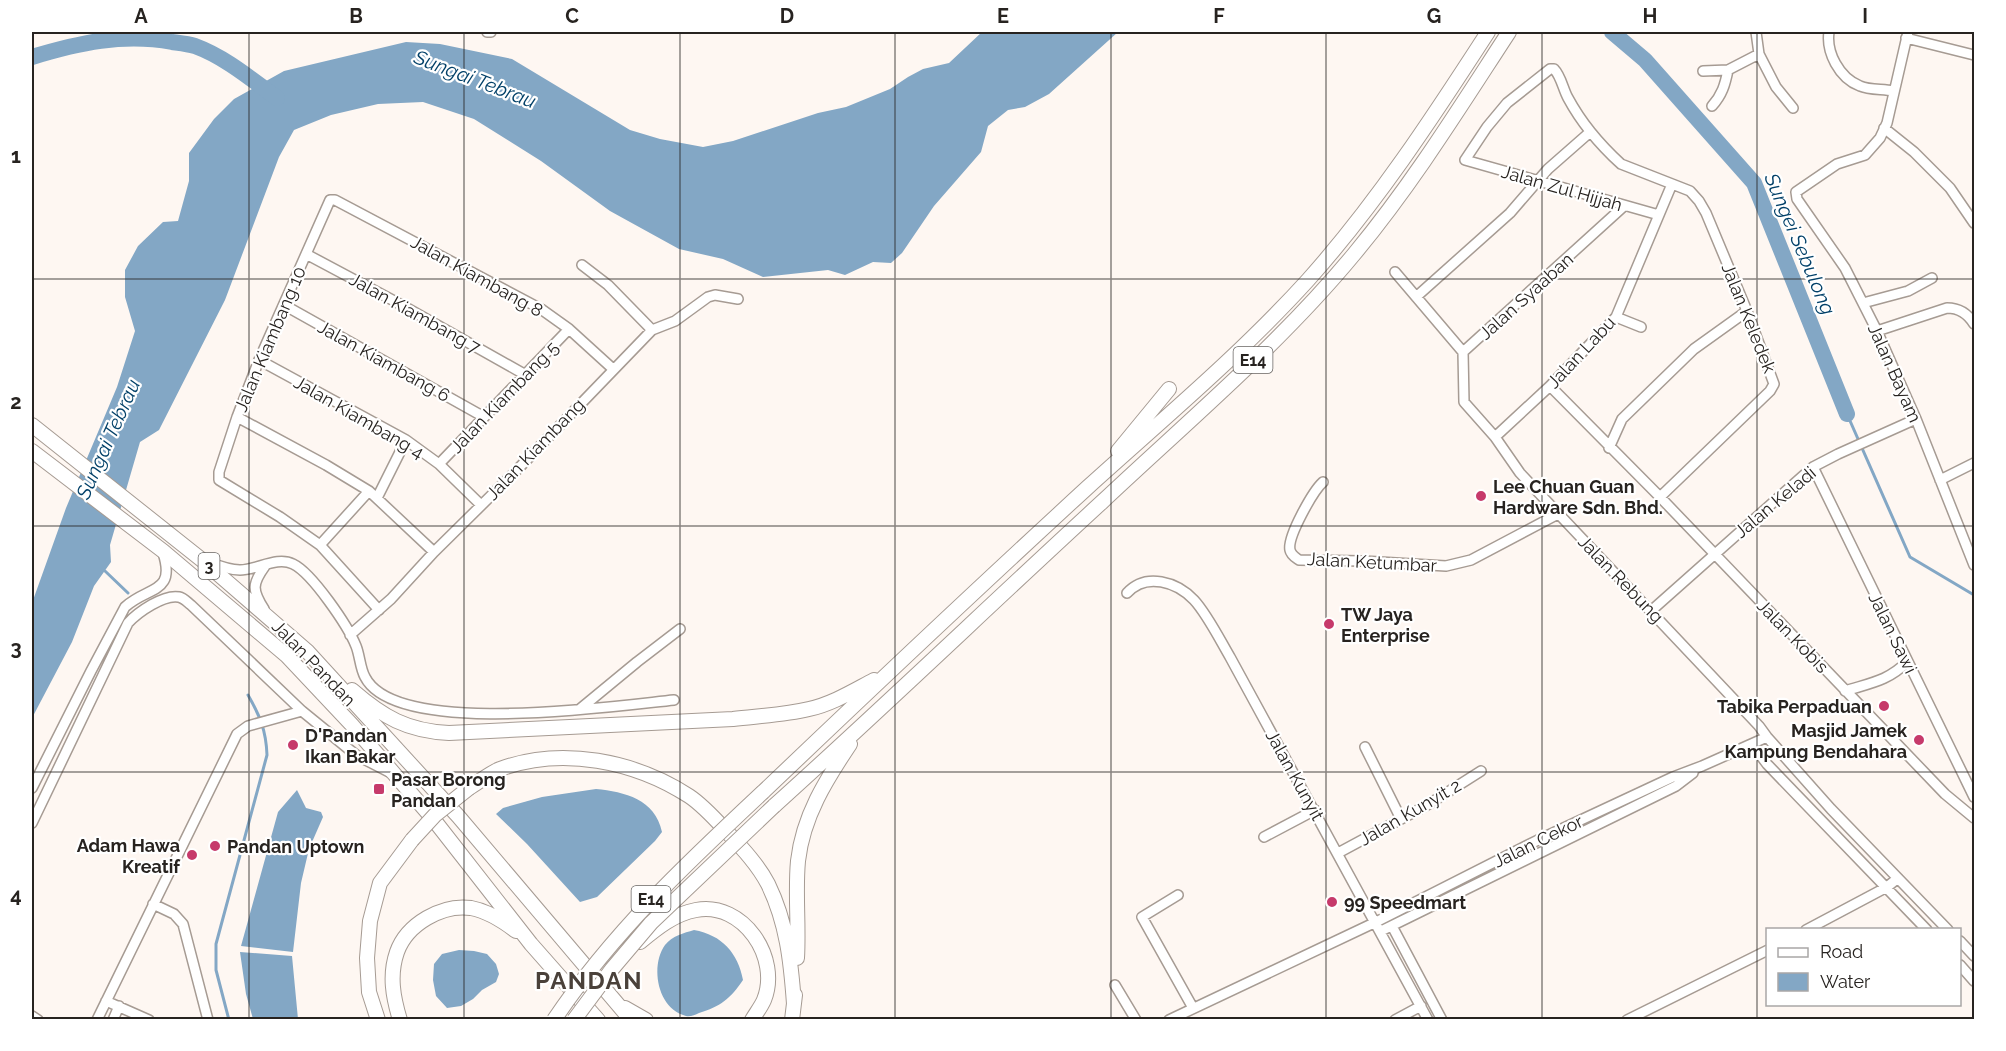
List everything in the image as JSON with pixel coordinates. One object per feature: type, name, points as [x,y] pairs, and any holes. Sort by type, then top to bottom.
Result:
[{"type":"highway","name":"E14","points":[[628,950],[670,904],[1225,388],[1319,295],[1356,253],[1428,156],[1509,32]]},
{"type":"highway","name":"E14","points":[[554,1020],[603,953],[654,895],[892,669],[1215,374],[1309,279],[1342,240],[1409,150],[1487,33]]},
{"type":"highway","points":[[1090,486],[1169,388]]},
{"type":"highway","name":"Jalan Pandan","points":[[32,425],[202,560],[307,651],[458,816],[631,1020]]},
{"type":"highway","name":"Jalan Pandan","points":[[32,451],[163,551],[287,656],[333,704],[463,854],[531,944],[598,1020]]},
{"type":"highway","points":[[307,651],[379,712],[409,728],[438,732],[711,720],[808,710],[847,695],[892,669]]},
{"type":"highway","points":[[792,1020],[798,946],[798,869],[804,835],[812,808],[826,780],[862,727]]},
{"type":"highway","points":[[378,1020],[369,992],[367,958],[370,921],[380,882],[435,814],[469,788],[499,770],[537,761],[574,758],[610,763],[655,777],[690,797],[708,812],[748,855],[768,884],[788,939],[794,1004]]},
{"type":"highway","points":[[400,1020],[392,976],[397,951],[413,928],[436,913],[455,908],[471,908],[485,912],[505,922],[531,944]]},
{"type":"highway","points":[[574,1020],[628,950],[663,924],[682,914],[708,909],[730,915],[750,930],[759,942],[767,968],[767,984],[765,999],[755,1015]]},
{"type":"highway","points":[[618,1004],[646,1020]]},
{"type":"street","points":[[1756,32],[1759,54],[1776,87],[1794,108]]},
{"type":"street","points":[[1829,32],[1830,52],[1842,73],[1859,86],[1893,91]]},
{"type":"street","points":[[1974,55],[1907,35],[1884,128],[1914,152],[1950,188],[1974,223]]},
{"type":"street","points":[[1703,71],[1728,70],[1759,54]]},
{"type":"street","name":"Jalan Keledek","points":[[1466,160],[1487,127],[1507,103],[1550,69],[1554,69],[1589,133],[1621,164],[1690,192],[1706,213],[1747,311],[1774,384],[1770,391],[1660,497]]},
{"type":"street","points":[[1712,106],[1724,87],[1728,70]]},
{"type":"street","name":"Jalan Bayam","points":[[1884,128],[1880,138],[1865,155],[1837,164],[1796,192],[1797,199],[1845,267],[1877,331],[1916,419],[1974,566]]},
{"type":"street","points":[[1416,297],[1510,213],[1538,180],[1589,133]]},
{"type":"street","name":"Jalan Zul Hijjah","points":[[1466,160],[1659,215]]},
{"type":"street","name":"Jalan Labu","points":[[1495,437],[1550,386],[1616,317],[1672,184]]},
{"type":"street","name":"Jalan Kiambang 10","points":[[321,545],[219,480],[219,472],[259,360],[330,200]]},
{"type":"street","name":"Jalan Kiambang 8","points":[[330,200],[335,200],[541,309],[569,329],[613,369]]},
{"type":"street","name":"Jalan Syaaban","points":[[1464,402],[1463,352],[1624,206]]},
{"type":"street","name":"Jalan Kiambang 7","points":[[306,254],[524,374]]},
{"type":"street","points":[[582,266],[608,285],[652,330],[675,321],[708,297],[715,295],[738,299]]},
{"type":"street","points":[[1395,272],[1463,352]]},
{"type":"street","points":[[1863,303],[1908,291],[1932,278]]},
{"type":"street","name":"Jalan Kiambang 6","points":[[284,305],[484,417]]},
{"type":"street","points":[[1877,331],[1947,308],[1955,308],[1963,312],[1974,324]]},
{"type":"street","points":[[1609,448],[1622,419],[1694,349],[1747,311]]},
{"type":"street","points":[[1616,317],[1641,327]]},
{"type":"street","name":"Jalan Kiambang 5","points":[[439,464],[569,329]]},
{"type":"street","name":"Jalan Kiambang","points":[[351,635],[379,610],[652,330]]},
{"type":"street","name":"Jalan Kiambang 4","points":[[259,360],[406,440],[439,464],[480,506]]},
{"type":"street","name":"Jalan Kobis","points":[[1550,386],[1660,497],[1945,794],[1974,819]]},
{"type":"street","name":"Jalan Rebung","points":[[1464,402],[1495,437],[1520,473],[1652,610],[1946,928]]},
{"type":"street","points":[[237,417],[369,490],[434,552]]},
{"type":"street","name":"Jalan Keladi","points":[[1652,610],[1813,467],[1916,419]]},
{"type":"street","points":[[377,498],[406,440]]},
{"type":"street","points":[[1940,480],[1974,463]]},
{"type":"street","name":"Jalan Sawi","points":[[1813,467],[1974,797]]},
{"type":"street","name":"Jalan Ketumbar","points":[[1323,482],[1292,535],[1290,550],[1299,560],[1446,566],[1471,560],[1558,514]]},
{"type":"street","points":[[369,490],[321,545],[379,610]]},
{"type":"street","points":[[32,788],[125,607],[160,588],[168,574],[163,551]]},
{"type":"street","points":[[202,560],[238,570],[286,561],[306,572],[351,635],[365,677],[371,686],[393,700],[417,708],[483,714],[580,709],[674,700]]},
{"type":"street","points":[[265,566],[254,588],[260,603],[270,617]]},
{"type":"street","name":"Jalan Kunyit","points":[[1127,593],[1141,584],[1153,580],[1163,581],[1177,586],[1195,601],[1230,657],[1428,1020]]},
{"type":"street","points":[[32,823],[128,623],[141,611],[156,603],[176,597],[185,600],[303,711],[356,755],[396,776]]},
{"type":"street","points":[[580,709],[680,629]]},
{"type":"street","points":[[100,652],[112,658]]},
{"type":"street","points":[[1845,691],[1882,680],[1896,673],[1907,662]]},
{"type":"street","points":[[97,1020],[237,734],[253,724],[303,711]]},
{"type":"street","points":[[1759,726],[1752,744],[1783,780],[1925,928]]},
{"type":"street","name":"Jalan Cekor","points":[[1169,1020],[1379,927],[1538,840],[1673,777],[1767,737]]},
{"type":"street","points":[[1365,747],[1401,819]]},
{"type":"street","name":"Jalan Cekor","points":[[1392,926],[1676,786],[1702,766]]},
{"type":"street","name":"Jalan Kunyit 2","points":[[1338,853],[1429,804],[1481,771]]},
{"type":"street","points":[[1264,837],[1315,810]]},
{"type":"street","points":[[1810,928],[1887,887],[1898,878]]},
{"type":"street","points":[[1179,895],[1142,917],[1193,1008]]},
{"type":"street","points":[[153,904],[174,914],[183,924],[208,1020]]},
{"type":"street","points":[[1400,942],[1402,927],[1408,917]]},
{"type":"street","points":[[1379,927],[1392,926],[1442,1020]]},
{"type":"street","points":[[1627,1020],[1766,950]]},
{"type":"street","points":[[1961,967],[1974,981]]},
{"type":"street","points":[[1115,985],[1136,1020]]},
{"type":"street","points":[[106,1000],[149,1020]]},
{"type":"street","points":[[112,1020],[119,1006]]},
{"type":"street","points":[[1395,1020],[1421,1006]]},
{"type":"street","points":[[32,1016],[38,1020]]},
{"type":"water","name":"Sungai Tebrau","points":[[982,32],[1118,32],[1049,94],[1025,107],[1008,110],[988,126],[981,152],[934,206],[902,253],[891,263],[873,262],[845,275],[828,270],[763,277],[723,259],[679,249],[610,211],[541,161],[474,119],[423,102],[378,104],[331,115],[294,130],[279,157],[225,300],[159,430],[140,442],[110,545],[111,562],[94,586],[72,642],[32,718],[32,603],[66,508],[117,387],[135,331],[125,297],[125,270],[138,246],[163,222],[178,221],[189,181],[189,153],[214,119],[234,99],[284,71],[406,42],[440,44],[512,59],[630,130],[660,139],[703,147],[733,141],[818,113],[846,107],[890,89],[923,69],[949,63]]},
{"type":"water","points":[[596,789],[618,792],[637,799],[653,812],[662,832],[597,897],[580,902],[496,814],[503,808],[542,797]]},
{"type":"water","points":[[297,790],[306,808],[321,812],[323,817],[309,849],[301,883],[293,952],[241,946],[278,812]]},
{"type":"water","points":[[694,930],[713,936],[727,947],[741,970],[743,980],[734,992],[719,1005],[688,1016],[676,1012],[668,1005],[659,986],[657,975],[660,954],[665,945],[678,935]]},
{"type":"water","points":[[459,950],[487,954],[496,964],[499,974],[496,982],[482,990],[473,999],[461,1006],[447,1008],[436,996],[433,980],[434,964],[442,954]]},
{"type":"water","points":[[240,952],[292,956],[298,1019],[253,1019],[246,994]]},
{"type":"waterway","name":"Sungei Sebulong","points":[[1612,32],[1645,60],[1754,183],[1847,414]]},
{"type":"waterway","points":[[32,57],[66,47],[118,39],[154,39],[186,44],[227,62],[277,98]]},
{"type":"waterway","points":[[1847,414],[1910,557],[1974,595]]},
{"type":"waterway","points":[[105,571],[128,593]]},
{"type":"waterway","points":[[229,1020],[216,970],[216,944],[267,755],[262,724],[248,695]]},
{"type":"place","name":"Lee Chuan Guan Hardware Sdn. Bhd.","points":[[1481,496]]},
{"type":"place","name":"TW Jaya Enterprise","points":[[1329,624]]},
{"type":"place","name":"Tabika Perpaduan","points":[[1884,706]]},
{"type":"place","name":"Masjid Jamek Kampung Bendahara","points":[[1919,740]]},
{"type":"place","name":"D'Pandan Ikan Bakar","points":[[293,745]]},
{"type":"place","name":"Pasar Borong Pandan","points":[[379,789]]},
{"type":"place","name":"Pandan Uptown","points":[[215,846]]},
{"type":"place","name":"Adam Hawa Kreatif","points":[[192,855]]},
{"type":"place","name":"99 Speedmart","points":[[1332,902]]},
{"type":"district","name":"PANDAN","points":[[589,980]]}]
